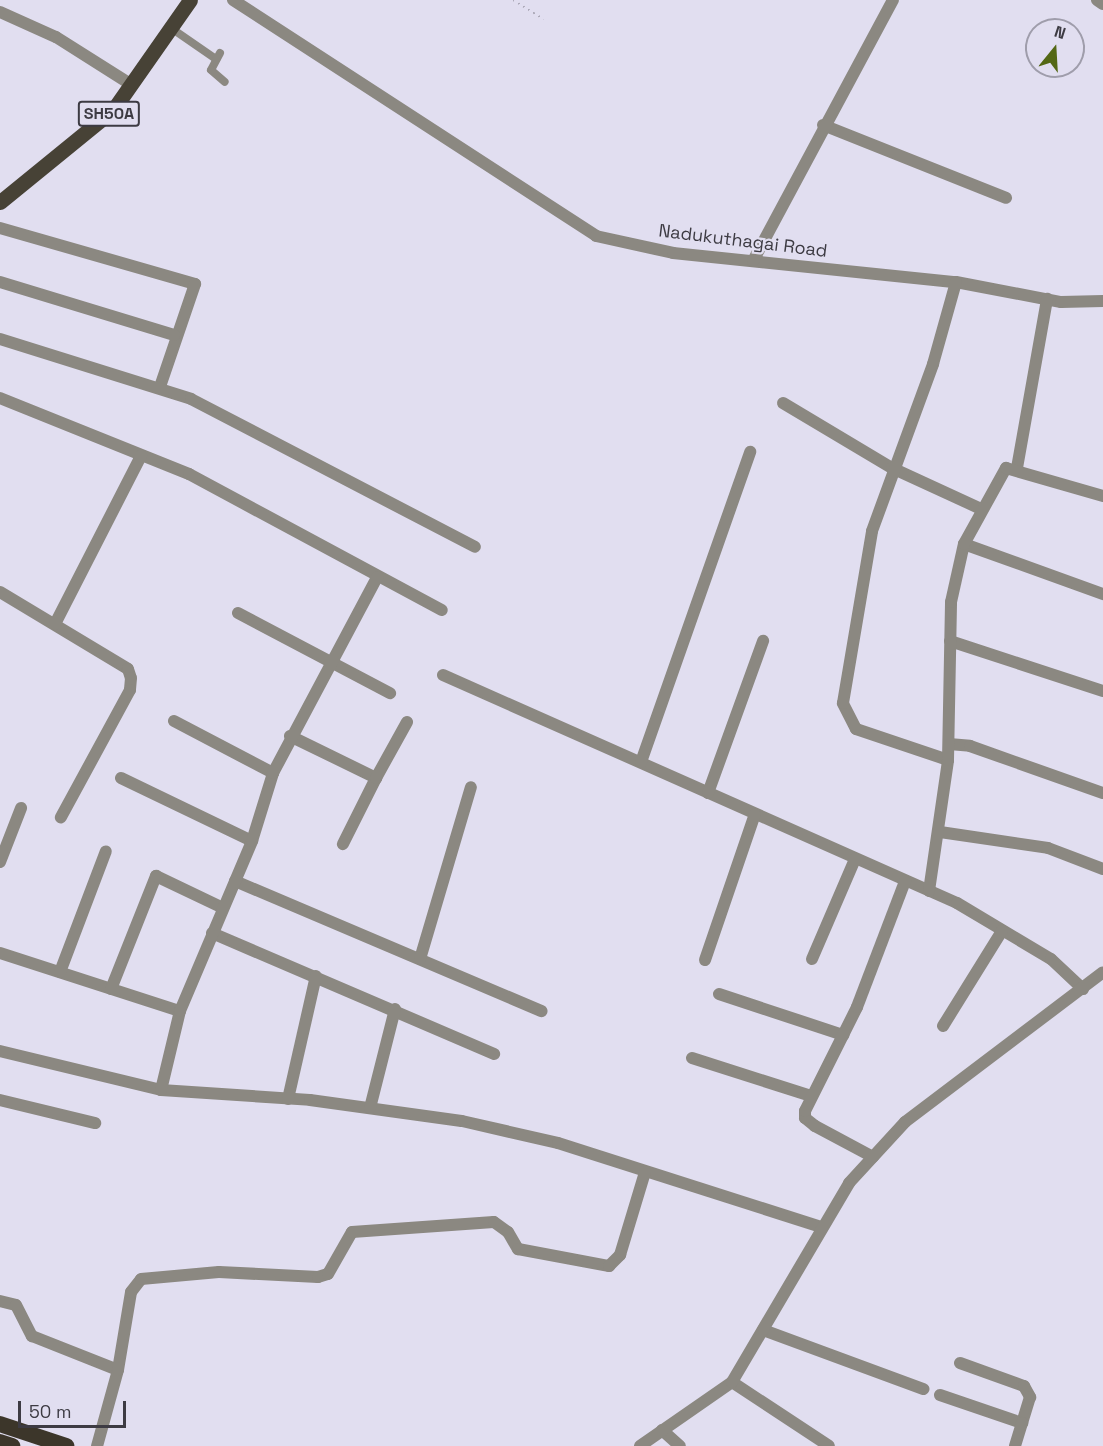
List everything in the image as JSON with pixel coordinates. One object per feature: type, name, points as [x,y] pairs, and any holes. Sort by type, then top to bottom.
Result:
[{"type":"highway","points":[[0,1424],[66,1446]]},
{"type":"highway","points":[[0,1442],[12,1446]]},
{"type":"main road","name":"SH50A","points":[[2,198],[113,110],[188,1]]},
{"type":"street","name":"Nadukuthagai Road","points":[[232,0],[596,236],[673,254],[956,282],[1047,299],[1103,301]]},
{"type":"street","points":[[753,261],[823,125],[893,0]]},
{"type":"street","points":[[1097,0],[1103,4]]},
{"type":"street","points":[[0,12],[56,37],[132,85]]},
{"type":"street","points":[[823,125],[1006,198]]},
{"type":"street","points":[[0,228],[190,279],[196,290],[174,335],[160,387]]},
{"type":"street","points":[[0,282],[174,335]]},
{"type":"street","points":[[948,760],[856,729],[843,703],[872,531],[892,468],[912,424],[956,282]]},
{"type":"street","points":[[1017,468],[1047,299]]},
{"type":"street","points":[[0,339],[160,387],[475,547]]},
{"type":"street","points":[[0,399],[141,456],[236,498],[442,609]]},
{"type":"street","points":[[783,403],[892,468],[981,509]]},
{"type":"street","points":[[641,762],[750,452]]},
{"type":"street","points":[[55,624],[141,456]]},
{"type":"street","points":[[929,891],[940,832],[948,760],[951,602],[964,543],[1006,468],[1017,468],[1103,496]]},
{"type":"street","points":[[964,543],[1103,594]]},
{"type":"street","points":[[161,1089],[180,1011],[252,841],[273,773],[329,662],[377,576]]},
{"type":"street","points":[[0,592],[128,669],[131,678],[61,817]]},
{"type":"street","points":[[238,613],[390,693]]},
{"type":"street","points":[[708,792],[763,641]]},
{"type":"street","points":[[950,641],[1103,690]]},
{"type":"street","points":[[443,675],[929,891],[1051,959],[1083,989]]},
{"type":"street","points":[[174,721],[273,773]]},
{"type":"street","points":[[343,844],[376,777],[407,722]]},
{"type":"street","points":[[290,736],[376,777]]},
{"type":"street","points":[[949,744],[970,746],[1103,793]]},
{"type":"street","points":[[121,778],[252,841]]},
{"type":"street","points":[[420,960],[471,787]]},
{"type":"street","points":[[0,862],[21,808]]},
{"type":"street","points":[[705,960],[755,814]]},
{"type":"street","points":[[940,832],[1048,848],[1103,869]]},
{"type":"street","points":[[60,972],[106,851]]},
{"type":"street","points":[[812,959],[855,859]]},
{"type":"street","points":[[111,989],[156,876],[223,908]]},
{"type":"street","points":[[235,881],[542,1011]]},
{"type":"street","points":[[873,1157],[805,1118],[811,1096],[843,1035],[905,881]]},
{"type":"street","points":[[943,1026],[1002,931]]},
{"type":"street","points":[[212,933],[395,1009],[494,1054]]},
{"type":"street","points":[[0,953],[180,1011]]},
{"type":"street","points":[[640,1446],[732,1383],[822,1227],[873,1157],[905,1122],[1103,972]]},
{"type":"street","points":[[288,1099],[316,976]]},
{"type":"street","points":[[719,994],[843,1035]]},
{"type":"street","points":[[370,1108],[395,1009]]},
{"type":"street","points":[[0,1051],[161,1089],[370,1108],[558,1143],[822,1227]]},
{"type":"street","points":[[692,1058],[811,1096]]},
{"type":"street","points":[[0,1100],[95,1123]]},
{"type":"street","points":[[97,1446],[118,1370],[131,1292],[141,1279],[219,1272],[318,1277],[328,1274],[352,1232],[494,1222],[508,1232],[518,1249],[609,1266],[620,1255],[645,1172]]},
{"type":"street","points":[[0,1301],[16,1305],[32,1336],[118,1370]]},
{"type":"street","points":[[763,1330],[923,1389]]},
{"type":"street","points":[[960,1363],[1024,1386],[1030,1397],[1015,1446]]},
{"type":"street","points":[[732,1383],[829,1446]]},
{"type":"street","points":[[940,1395],[1022,1423]]},
{"type":"street","points":[[662,1430],[680,1446]]},
{"type":"lane","points":[[171,28],[218,56],[211,70],[225,82]]},
{"type":"path","points":[[513,0],[543,18]]}]
